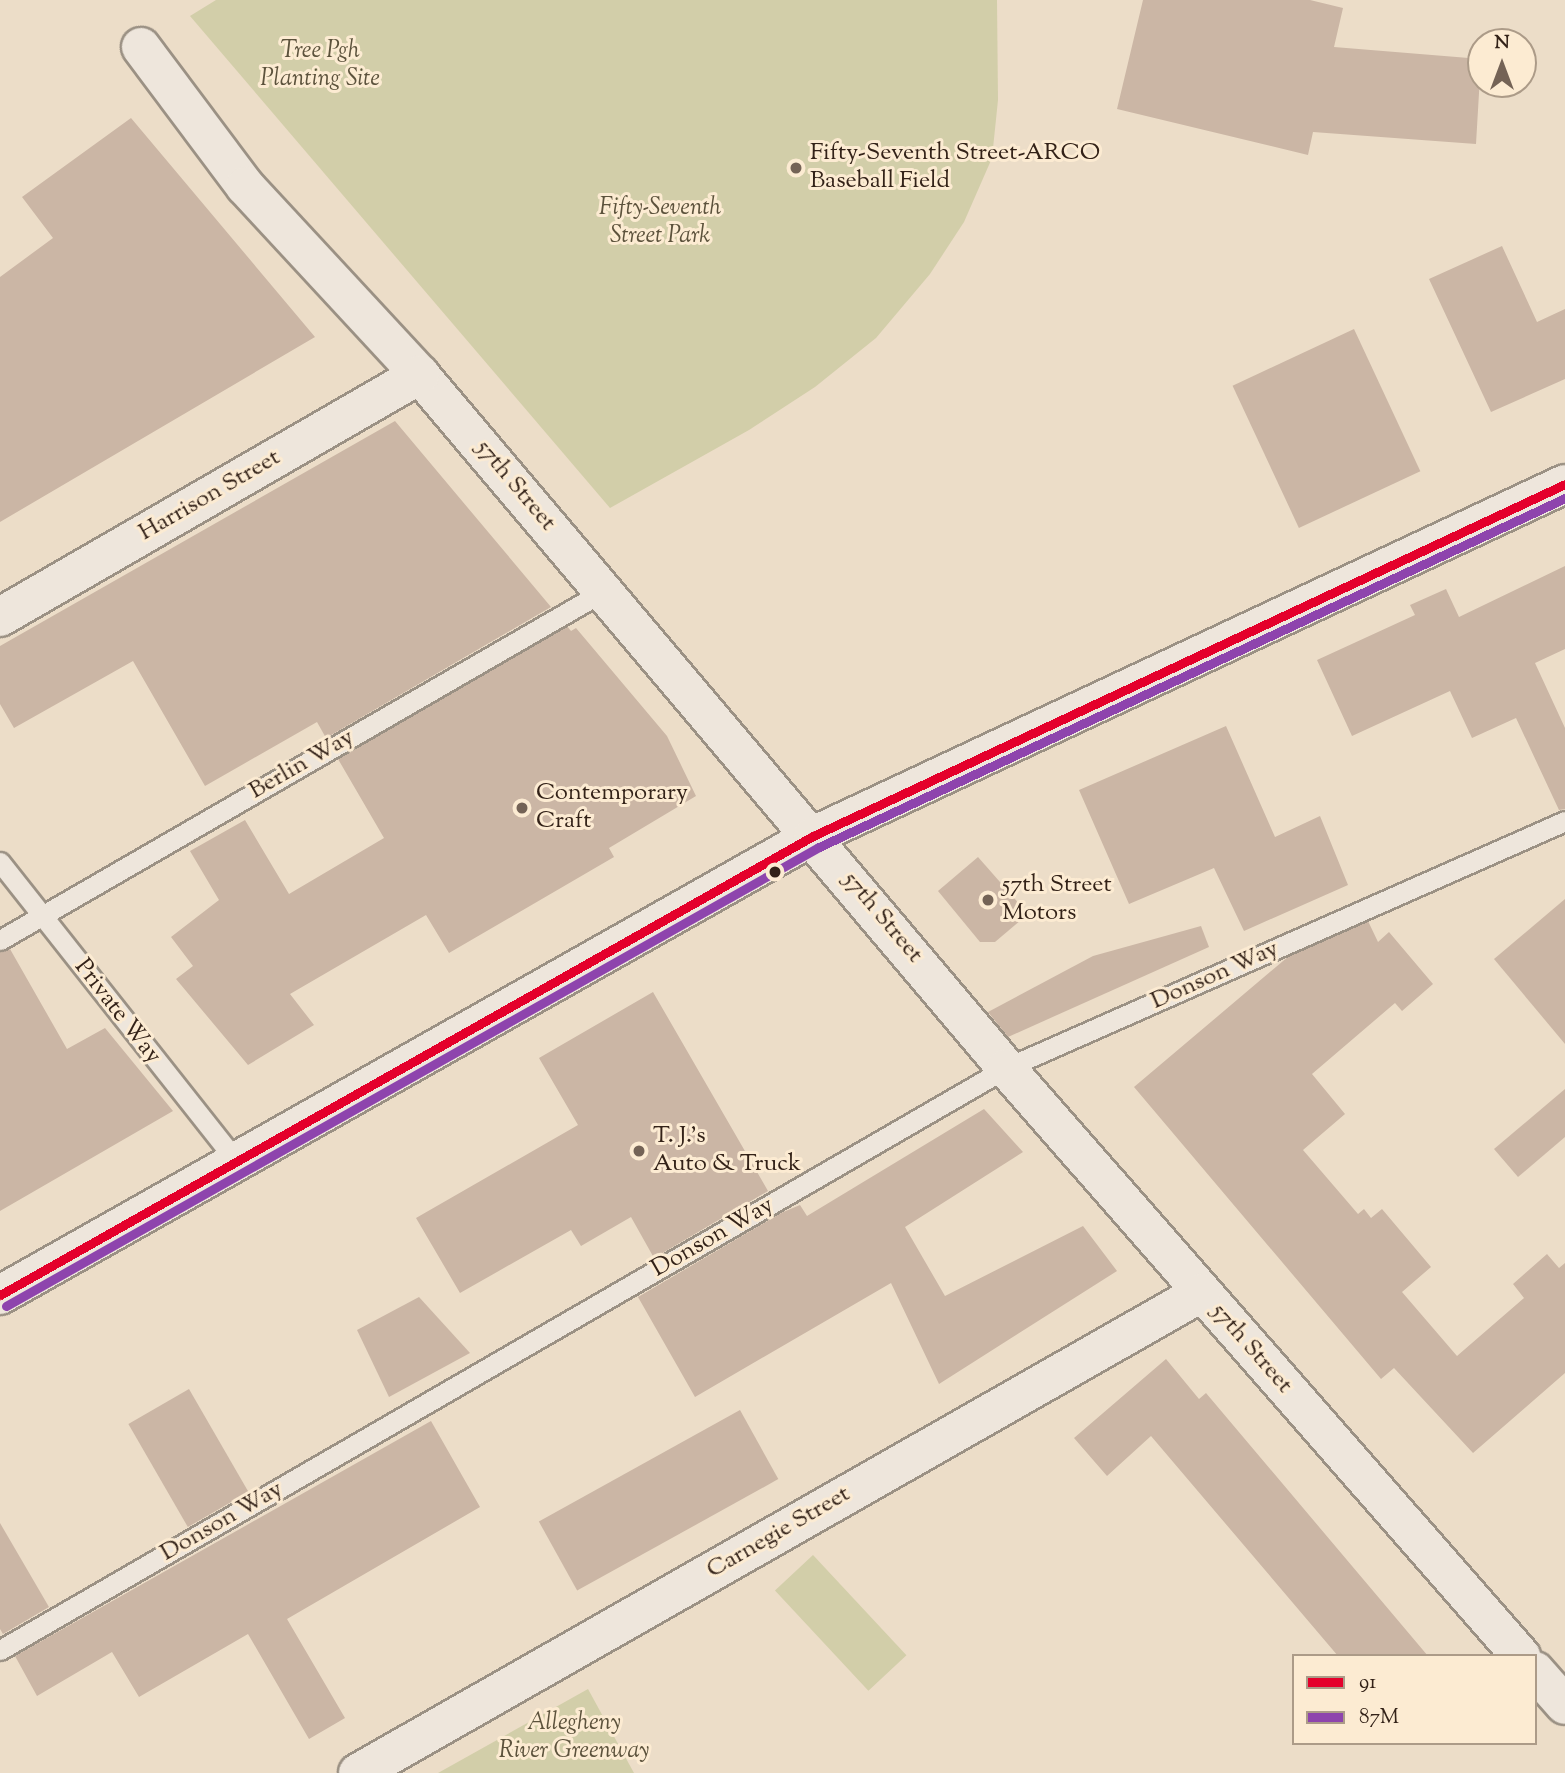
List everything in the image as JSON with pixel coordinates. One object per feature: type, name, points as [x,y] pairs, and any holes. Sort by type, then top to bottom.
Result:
[{"type":"street","name":"57th Street","points":[[141,47],[245,186],[420,375],[813,836],[1006,1068],[1519,1654]]},
{"type":"street","name":"Harrison Street","points":[[0,617],[420,375]]},
{"type":"street","points":[[0,1295],[813,836],[1565,484]]},
{"type":"street","name":"Carnegie Street","points":[[358,1773],[1201,1293]]},
{"type":"street","points":[[1537,1673],[1565,1705]]},
{"type":"lane","name":"Berlin Way","points":[[0,940],[604,591]]},
{"type":"lane","name":"Donson Way","points":[[0,1650],[1006,1068],[1565,821]]},
{"type":"lane","name":"Private Way","points":[[0,862],[235,1160]]},
{"type":"green space","name":"Fifty-Seventh Street Park","points":[[216,0],[997,0],[998,100],[992,158],[964,222],[930,274],[876,338],[815,387],[749,430],[610,508],[190,16]]},
{"type":"green space","points":[[813,1555],[906,1655],[868,1691],[775,1590]]},
{"type":"green space","name":"Allegheny River Greenway","points":[[588,1689],[634,1773],[438,1773]]},
{"type":"building","points":[[1143,0],[1310,0],[1343,8],[1334,47],[1467,58],[1467,98],[1479,98],[1476,144],[1313,132],[1308,155],[1117,109]]},
{"type":"building","points":[[131,118],[315,337],[0,522],[0,277],[53,238],[22,197]]},
{"type":"building","points":[[1502,246],[1537,322],[1565,309],[1565,379],[1491,412],[1429,279]]},
{"type":"building","points":[[1354,329],[1420,471],[1299,528],[1233,386]]},
{"type":"building","points":[[395,421],[551,607],[326,738],[317,722],[205,786],[133,661],[14,728],[0,704],[0,646]]},
{"type":"building","points":[[1565,566],[1565,649],[1535,663],[1565,728],[1565,809],[1559,810],[1516,718],[1472,738],[1450,691],[1352,736],[1317,660],[1415,615],[1410,605],[1446,589],[1459,617]]},
{"type":"building","name":"Contemporary Craft","points":[[567,626],[571,631],[576,628],[667,736],[696,796],[609,848],[614,857],[449,953],[426,915],[290,994],[314,1025],[248,1065],[176,979],[193,966],[171,937],[219,900],[190,851],[245,820],[289,894],[384,838],[338,759]]},
{"type":"building","points":[[1226,726],[1275,837],[1320,816],[1348,885],[1244,931],[1214,868],[1129,904],[1079,790]]},
{"type":"building","name":"57th Street Motors","points":[[978,857],[1028,914],[995,942],[980,942],[938,891]]},
{"type":"building","points":[[1565,899],[1565,1044],[1494,959]]},
{"type":"building","points":[[1368,921],[1378,942],[1389,932],[1433,984],[1402,1011],[1395,1003],[1312,1074],[1345,1114],[1303,1150],[1358,1214],[1364,1209],[1371,1218],[1382,1209],[1431,1267],[1402,1292],[1457,1356],[1524,1298],[1513,1284],[1547,1254],[1559,1268],[1565,1263],[1565,1373],[1473,1453],[1394,1368],[1381,1379],[1134,1087],[1289,956]]},
{"type":"building","points":[[1201,926],[1209,947],[1008,1037],[988,1012],[1093,956]]},
{"type":"building","points":[[10,949],[67,1049],[105,1028],[173,1111],[0,1211],[0,952]]},
{"type":"building","name":"T. J.'s Auto & Truck","points":[[653,992],[768,1191],[654,1258],[631,1217],[581,1246],[571,1230],[460,1293],[416,1218],[578,1125],[539,1058]]},
{"type":"building","points":[[1565,1089],[1565,1137],[1518,1177],[1494,1149]]},
{"type":"building","points":[[984,1109],[1023,1152],[905,1227],[945,1296],[1083,1226],[1117,1271],[939,1384],[891,1283],[695,1397],[638,1297],[781,1213],[800,1205],[807,1216]]},
{"type":"building","points":[[419,1297],[470,1353],[389,1397],[357,1330]]},
{"type":"building","points":[[1166,1359],[1199,1399],[1206,1393],[1426,1654],[1336,1654],[1151,1436],[1107,1476],[1074,1438]]},
{"type":"building","points":[[189,1389],[248,1492],[188,1527],[128,1424]]},
{"type":"building","points":[[740,1410],[778,1479],[577,1591],[539,1522]]},
{"type":"building","points":[[431,1421],[480,1507],[287,1619],[345,1718],[309,1739],[248,1634],[139,1697],[112,1652],[37,1696],[15,1656]]},
{"type":"building","points":[[0,1523],[49,1607],[3,1634],[0,1629]]},
{"type":"transit line","name":"91","points":[[0,1295],[813,836],[1565,484]]},
{"type":"transit line","name":"87M","points":[[6,1306],[819,847],[1565,498]]},
{"type":"place","name":"Fifty-Seventh Street-ARCO Baseball Field","points":[[796,168]]},
{"type":"place","name":"Contemporary Craft","points":[[522,808]]},
{"type":"place","name":"57th Street Motors","points":[[988,900]]},
{"type":"place","name":"T. J.'s Auto & Truck","points":[[639,1151]]},
{"type":"park label","name":"Tree Pgh Planting Site","points":[[320,66]]}]
